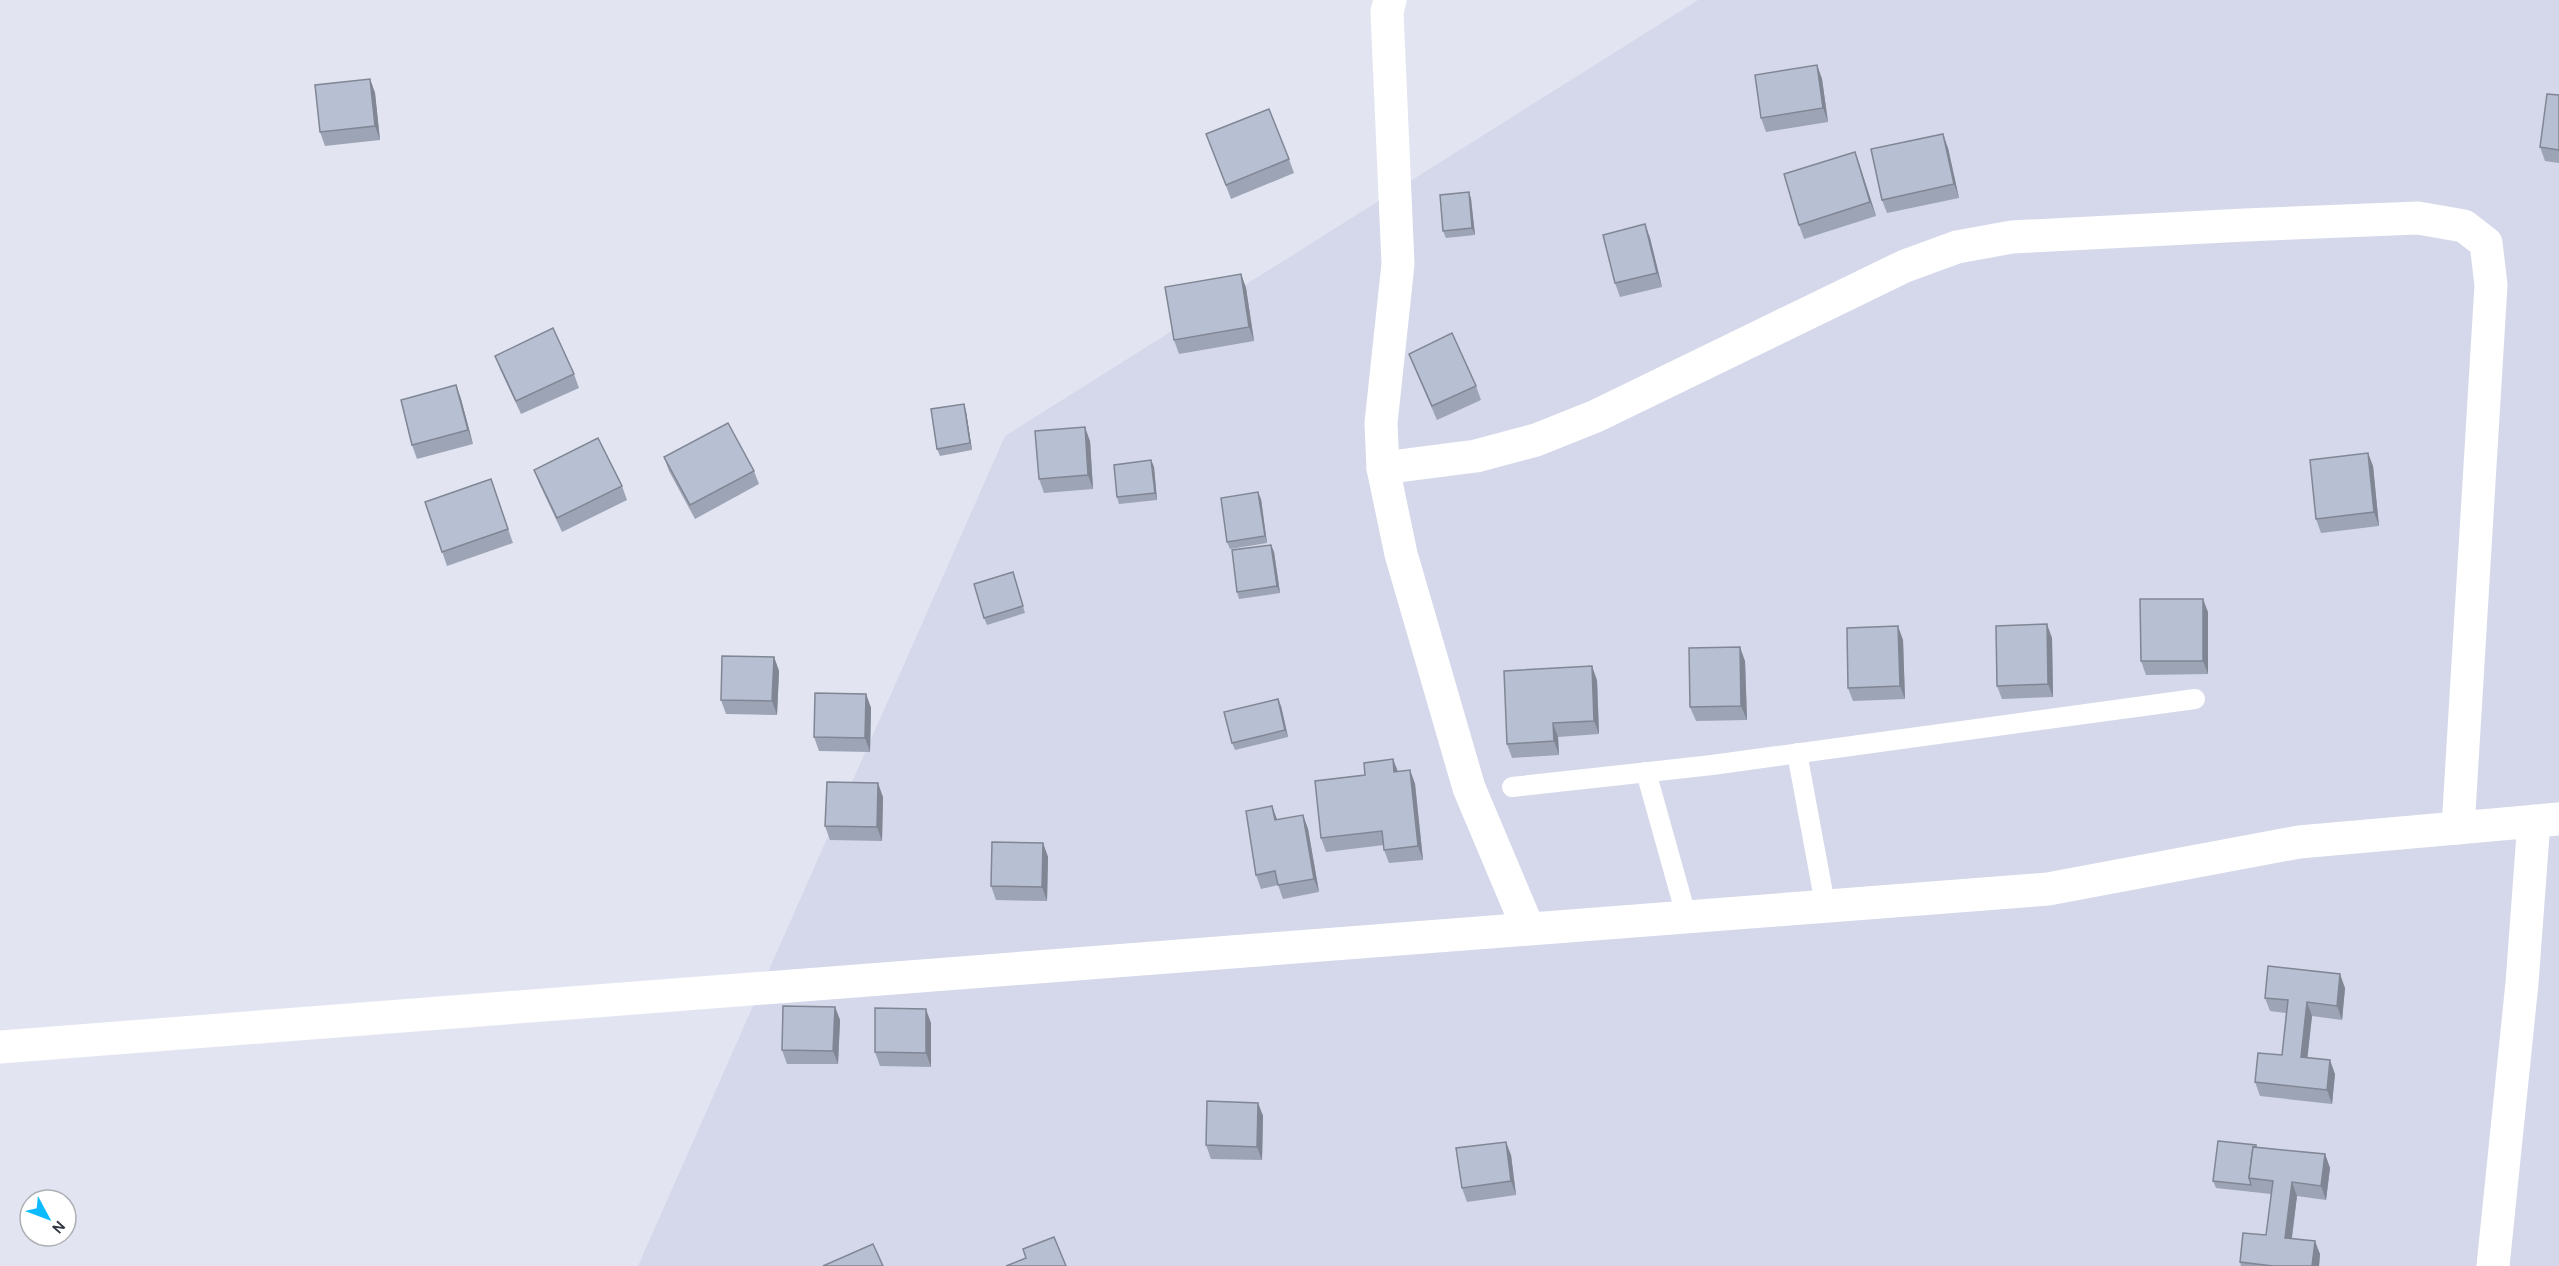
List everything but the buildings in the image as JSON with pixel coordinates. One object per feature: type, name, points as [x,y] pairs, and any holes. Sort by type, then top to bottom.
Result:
[{"type":"street","points":[[1390,0],[1388,12],[1398,264],[1381,423],[1383,468],[1401,554],[1469,788],[1528,928]]},
{"type":"street","points":[[1383,468],[1476,456],[1536,440],[1596,416],[1905,266],[1957,247],[2012,237],[2244,225],[2418,218],[2464,226],[2486,243],[2491,285],[2458,828]]},
{"type":"street","points":[[0,1047],[1825,904],[2048,889],[2299,842],[2547,820],[2522,983],[2493,1266]]},
{"type":"lane","points":[[1512,787],[1797,753],[2195,699]]},
{"type":"lane","points":[[1797,753],[1825,904]]},
{"type":"lane","points":[[1646,772],[1686,915]]},
{"type":"shaded area","points":[[1698,0],[2559,0],[2559,1266],[638,1266],[1005,436]]}]
